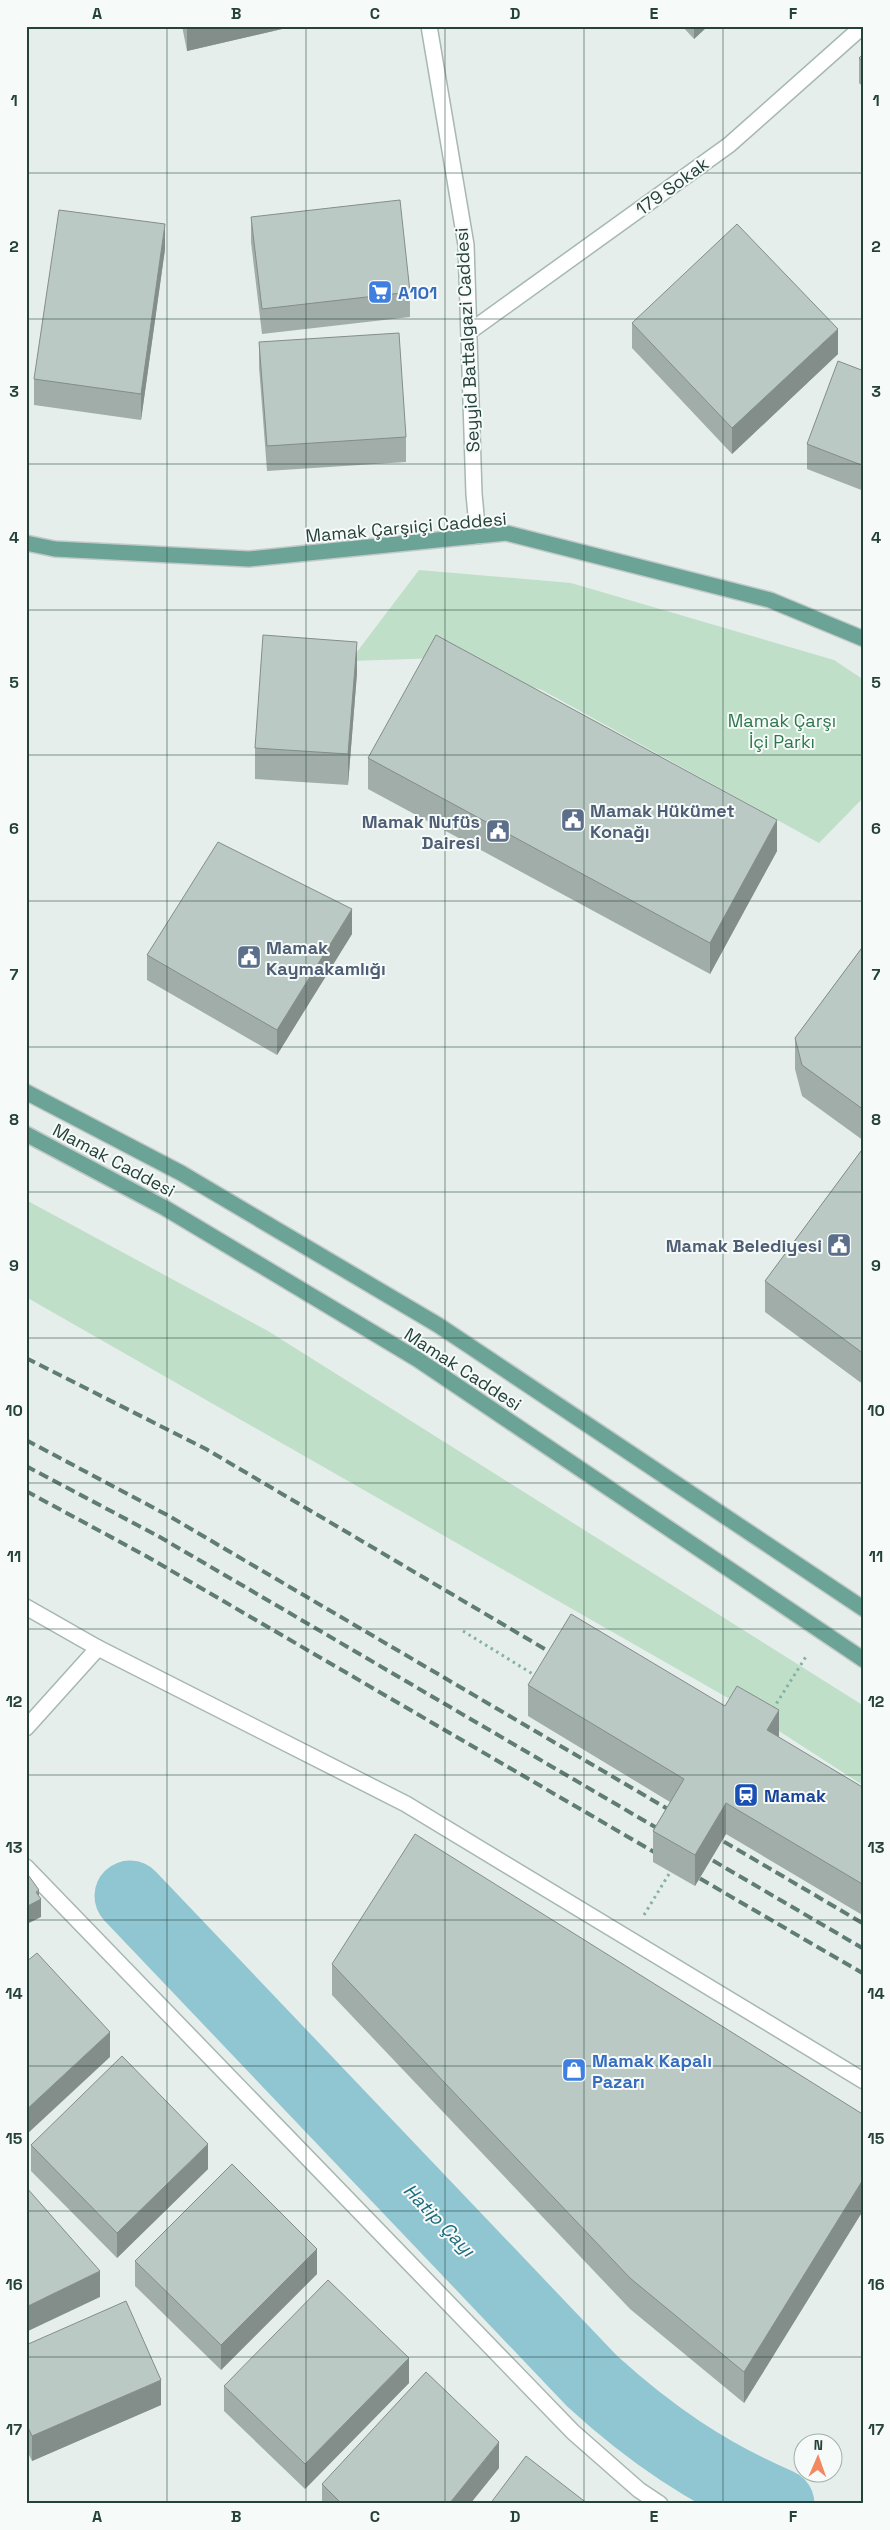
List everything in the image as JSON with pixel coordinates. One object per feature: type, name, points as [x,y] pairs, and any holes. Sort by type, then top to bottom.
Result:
[{"type":"main road","name":"Mamak Çarşıiçi Caddesi","points":[[26,543],[55,549],[249,560],[506,533],[770,600],[864,639]]},
{"type":"main road","name":"Mamak Caddesi","points":[[26,1092],[181,1173],[438,1325],[864,1609]]},
{"type":"main road","name":"Mamak Caddesi","points":[[26,1134],[165,1208],[416,1359],[864,1660]]},
{"type":"street","name":"Seyyid Battalgazi Caddesi","points":[[429,26],[466,245],[474,494],[478,536]]},
{"type":"street","name":"179 Sokak","points":[[469,332],[729,145],[864,26]]},
{"type":"street","points":[[26,1606],[98,1648],[406,1804],[864,2080]]},
{"type":"street","points":[[26,1728],[98,1648]]},
{"type":"street","points":[[26,1867],[573,2432],[639,2490],[660,2504]]},
{"type":"path","points":[[463,1631],[540,1678]]},
{"type":"path","points":[[770,1714],[822,1631]]},
{"type":"path","points":[[629,1938],[676,1864]]},
{"type":"green space","name":"Mamak Çarşı İçi Parkı","points":[[419,570],[571,583],[834,660],[864,680],[864,797],[819,843],[542,690],[441,658],[350,661]]},
{"type":"green space","points":[[26,1200],[268,1331],[864,1706],[864,1786],[728,1698],[26,1297]]},
{"type":"building","points":[[864,53],[864,63],[859,58]]},
{"type":"building","points":[[400,200],[410,292],[262,309],[251,217]]},
{"type":"building","points":[[59,210],[165,224],[141,394],[34,379]]},
{"type":"building","points":[[737,224],[838,329],[732,428],[632,323]]},
{"type":"building","points":[[399,333],[406,437],[267,446],[259,342]]},
{"type":"building","points":[[838,361],[864,371],[864,466],[807,444]]},
{"type":"building","points":[[263,635],[357,642],[348,754],[255,748]]},
{"type":"building","name":"Mamak Hükümet Konağı","points":[[436,635],[777,820],[710,943],[368,758]]},
{"type":"building","name":"Mamak Kaymakamlığı","points":[[218,842],[352,909],[277,1030],[147,955]]},
{"type":"building","points":[[864,945],[864,1110],[802,1065],[795,1038]]},
{"type":"building","name":"Mamak Belediyesi","points":[[864,1147],[864,1354],[765,1281]]},
{"type":"building","points":[[571,1614],[725,1706],[737,1686],[779,1710],[767,1730],[864,1788],[864,1885],[726,1803],[695,1855],[653,1831],[684,1779],[528,1685]]},
{"type":"building","name":"Mamak Kapalı Pazarı","points":[[415,1834],[864,2115],[864,2178],[744,2372],[630,2278],[332,1964]]},
{"type":"building","points":[[26,1872],[39,1890],[36,1892],[41,1899],[26,1907]]},
{"type":"building","points":[[37,1953],[110,2032],[26,2110],[26,1962]]},
{"type":"building","points":[[122,2056],[208,2144],[117,2233],[31,2145]]},
{"type":"building","points":[[232,2164],[317,2249],[221,2345],[135,2261]]},
{"type":"building","points":[[26,2187],[100,2271],[26,2307]]},
{"type":"building","points":[[328,2280],[409,2358],[305,2464],[224,2386]]},
{"type":"building","points":[[126,2301],[161,2380],[32,2436],[26,2423],[26,2345]]},
{"type":"building","points":[[426,2372],[499,2442],[449,2504],[342,2504],[322,2484]]},
{"type":"building","points":[[526,2456],[588,2504],[490,2504]]},
{"type":"waterway","name":"Hatip Çayı","points":[[130,1896],[592,2381],[636,2418],[680,2451],[728,2479],[779,2504]]},
{"type":"railway","points":[[26,1358],[206,1449],[560,1658]]},
{"type":"railway","points":[[26,1440],[169,1516],[678,1815]]},
{"type":"railway","points":[[26,1466],[158,1536],[667,1834]]},
{"type":"railway","points":[[26,1491],[146,1556],[666,1859]]},
{"type":"railway","points":[[711,1834],[864,1924]]},
{"type":"railway","points":[[700,1853],[864,1949]]},
{"type":"railway","points":[[687,1871],[864,1974]]},
{"type":"place","name":"A101","points":[[380,292]]},
{"type":"place","name":"Mamak Hükümet Konağı","points":[[573,820]]},
{"type":"place","name":"Mamak Nufüs Dairesi","points":[[498,831]]},
{"type":"place","name":"Mamak Kaymakamlığı","points":[[249,957]]},
{"type":"place","name":"Mamak Belediyesi","points":[[839,1245]]},
{"type":"place","name":"Mamak","points":[[746,1795]]},
{"type":"place","name":"Mamak Kapalı Pazarı","points":[[574,2070]]}]
